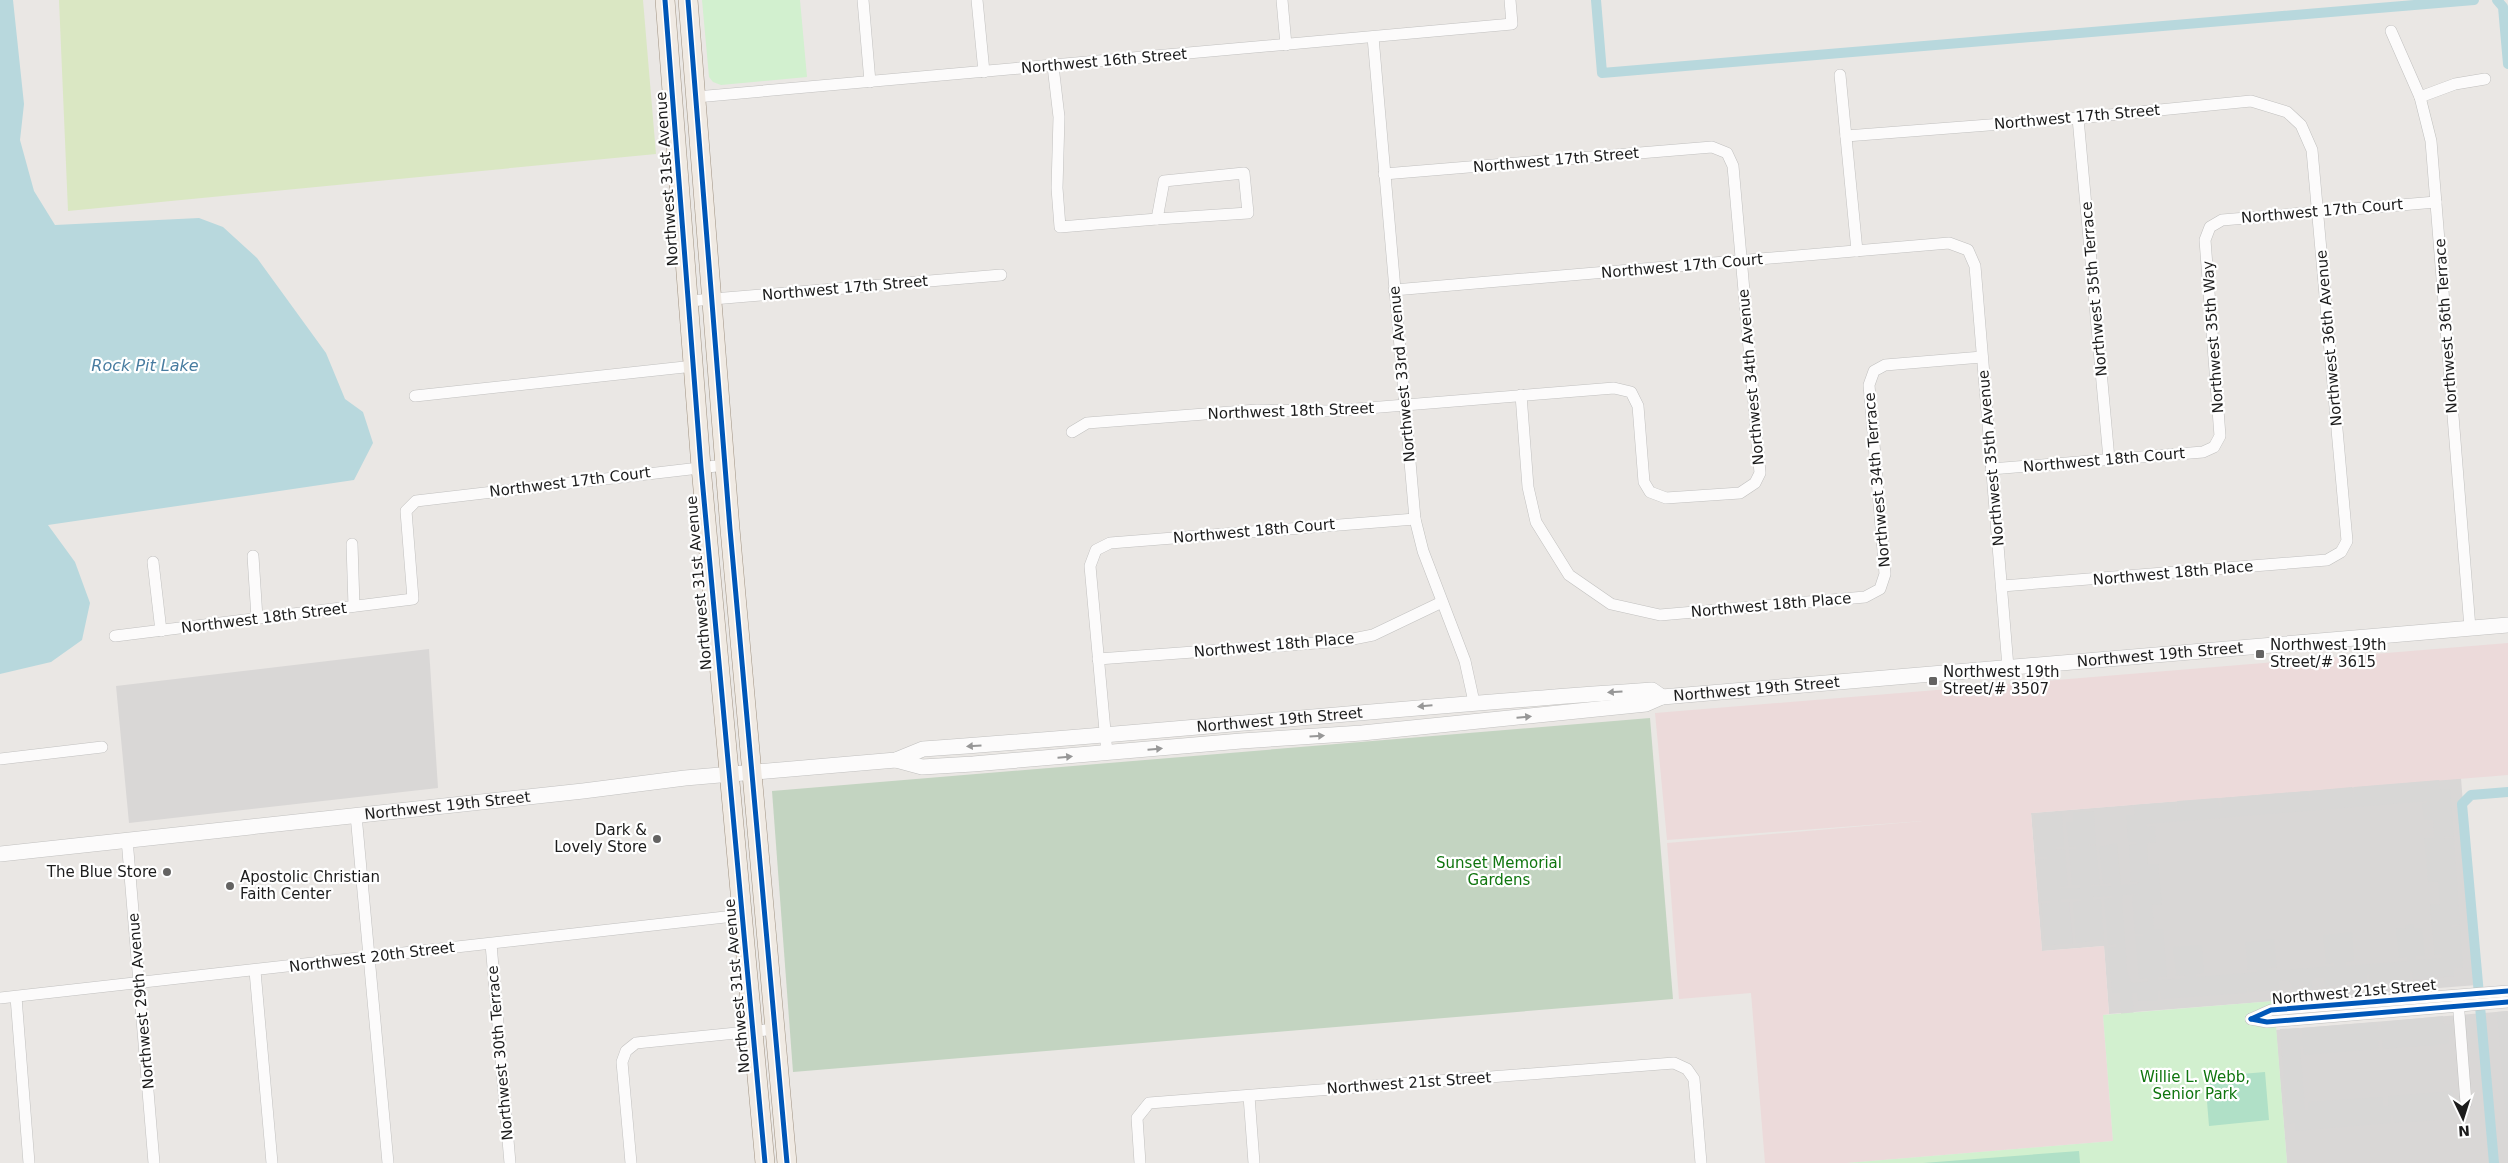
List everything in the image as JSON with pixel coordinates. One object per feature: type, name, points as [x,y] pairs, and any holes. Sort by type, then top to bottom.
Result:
[{"type":"main road","name":"Northwest 31st Avenue","points":[[665,0],[701,467],[765,1163]]},
{"type":"main road","points":[[688,0],[724,465],[787,1163]]},
{"type":"main road","points":[[672,72],[678,86],[686,93],[696,97]]},
{"type":"street","points":[[863,0],[870,82]]},
{"type":"street","points":[[977,0],[984,72]]},
{"type":"street","points":[[1282,0],[1286,45]]},
{"type":"street","name":"Northwest 16th Street","points":[[696,97],[1512,24],[1510,0]]},
{"type":"street","name":"Northwest 36th Terrace","points":[[2391,31],[2420,97],[2431,141],[2470,628]]},
{"type":"street","name":"Northwest 33rd Avenue","points":[[1373,37],[1415,519],[1423,551],[1465,662],[1474,702]]},
{"type":"street","points":[[1053,66],[1059,117],[1057,188],[1060,227],[1248,213],[1244,173],[1164,182],[1157,219]]},
{"type":"street","points":[[1840,75],[1857,251]]},
{"type":"street","points":[[2420,97],[2455,84],[2485,79]]},
{"type":"street","name":"Northwest 17th Street","points":[[1846,136],[2078,118],[2250,101],[2287,112],[2301,125]]},
{"type":"street","name":"Northwest 35th Terrace","points":[[2078,118],[2109,459]]},
{"type":"street","name":"Northwest 36th Avenue","points":[[2301,125],[2312,150],[2318,211],[2347,541],[2341,552]]},
{"type":"street","name":"Northwest 17th Street","points":[[1384,174],[1712,147],[1727,152]]},
{"type":"street","name":"Northwest 34th Avenue","points":[[1650,492],[1666,498],[1740,493],[1755,483],[1760,473],[1733,166],[1727,152]]},
{"type":"street","name":"Northwest 17th Court","points":[[2210,227],[2222,220],[2436,202]]},
{"type":"street","name":"Northwest 35th Way","points":[[2210,227],[2205,240],[2220,436],[2214,447]]},
{"type":"street","name":"Northwest 17th Court","points":[[1394,290],[1949,243],[1968,250]]},
{"type":"street","name":"Northwest 35th Avenue","points":[[1968,250],[1975,266],[2008,667]]},
{"type":"street","name":"Northwest 17th Street","points":[[689,302],[1001,275]]},
{"type":"street","name":"Northwest 34th Terrace","points":[[1880,589],[1885,574],[1869,385],[1874,371],[1886,365],[1982,356]]},
{"type":"street","points":[[414,396],[694,366]]},
{"type":"street","name":"Northwest 18th Street","points":[[1072,432],[1087,424],[1257,410],[1331,411],[1614,388],[1631,392],[1638,406],[1644,482],[1650,492]]},
{"type":"street","name":"Northwest 18th Place","points":[[1521,395],[1528,487],[1536,522],[1546,542],[1569,575],[1611,604],[1660,615],[1865,597],[1880,589]]},
{"type":"street","name":"Northwest 18th Court","points":[[1992,469],[2202,452],[2214,447]]},
{"type":"street","name":"Northwest 17th Court","points":[[413,599],[406,511],[416,501],[724,465]]},
{"type":"street","name":"Northwest 18th Court","points":[[1098,659],[1090,566],[1096,550],[1110,543],[1415,519]]},
{"type":"street","points":[[352,544],[354,606]]},
{"type":"street","name":"Northwest 18th Place","points":[[2002,586],[2327,560],[2341,552]]},
{"type":"street","points":[[253,556],[257,618]]},
{"type":"street","points":[[153,562],[161,631]]},
{"type":"street","name":"Northwest 18th Street","points":[[115,636],[413,599]]},
{"type":"street","name":"Northwest 18th Place","points":[[1098,659],[1343,641],[1372,635],[1442,602]]},
{"type":"street","name":"Northwest 19th Street","points":[[896,760],[922,767],[1107,754],[1535,716],[1646,704],[1662,697],[2508,625]]},
{"type":"street","points":[[1098,659],[1107,754]]},
{"type":"street","name":"Northwest 19th Street","points":[[0,854],[729,774],[896,760],[923,750],[1106,736],[1474,702],[1652,690],[1662,697]]},
{"type":"street","points":[[0,759],[102,747]]},
{"type":"street","points":[[356,814],[388,1163]]},
{"type":"street","name":"Northwest 29th Avenue","points":[[127,839],[154,1163]]},
{"type":"street","name":"Northwest 20th Street","points":[[0,998],[743,915]]},
{"type":"street","name":"Northwest 30th Terrace","points":[[491,944],[510,1163]]},
{"type":"street","points":[[255,971],[272,1163]]},
{"type":"street","name":"Northwest 21st Street","points":[[2508,991],[2458,1001],[2267,1022],[2251,1019],[2272,1010],[2458,1001],[2508,1002]]},
{"type":"street","points":[[16,997],[30,1163]]},
{"type":"street","points":[[2458,1001],[2466,1103]]},
{"type":"street","points":[[631,1163],[622,1062],[626,1050],[636,1043],[776,1029]]},
{"type":"street","name":"Northwest 21st Street","points":[[1140,1163],[1137,1118],[1149,1103],[1674,1063],[1687,1069],[1694,1079],[1701,1163]]},
{"type":"street","points":[[1249,1096],[1254,1163]]},
{"type":"shaded area","points":[[2508,643],[2508,775],[2031,813],[2042,951],[2104,946],[2109,1014],[2103,1015],[2113,1141],[1847,1163],[1765,1163],[1751,993],[1679,999],[1667,843],[1923,821],[1667,840],[1655,713]]},
{"type":"shaded area","points":[[429,649],[438,788],[129,823],[116,686]]},
{"type":"shaded area","points":[[2461,778],[2477,985],[2109,1014],[2104,946],[2042,951],[2031,813]]},
{"type":"shaded area","points":[[2439,780],[2440,790],[2450,789],[2454,836],[2444,837],[2444,839],[2454,838],[2460,924],[2451,925],[2452,927],[2460,926],[2463,967],[2454,968],[2454,976],[2413,980],[2412,971],[2410,972],[2410,980],[2370,983],[2369,975],[2367,974],[2367,983],[2325,986],[2324,978],[2315,978],[2311,982],[2315,998],[2305,998],[2305,986],[2303,983],[2299,983],[2300,999],[2293,1000],[2292,985],[2288,980],[2279,981],[2279,990],[2249,992],[2246,984],[2247,993],[2161,999],[2160,991],[2158,990],[2158,1000],[2138,1001],[2137,993],[2132,993],[2134,1017],[2121,1015],[2120,993],[2112,993],[2108,948],[2116,947],[2116,944],[2108,945],[2104,899],[2112,898],[2112,896],[2093,897],[2093,900],[2101,899],[2104,940],[2076,943],[2073,902],[2081,901],[2081,899],[2061,899],[2061,902],[2069,902],[2073,943],[2045,946],[2041,904],[2050,903],[2051,901],[2041,901],[2038,860],[2047,859],[2047,857],[2038,857],[2034,815],[2062,812],[2064,847],[2056,847],[2056,850],[2065,849],[2068,886],[2060,887],[2060,889],[2080,888],[2080,885],[2072,885],[2069,849],[2076,849],[2076,846],[2069,847],[2066,822],[2073,822],[2073,812],[2094,811],[2096,844],[2087,845],[2096,846],[2100,884],[2091,885],[2091,887],[2111,886],[2111,883],[2103,884],[2099,847],[2117,843],[2121,885],[2137,884],[2139,881],[2131,882],[2129,845],[2136,844],[2136,842],[2128,842],[2126,815],[2135,815],[2134,805],[2175,802],[2176,811],[2178,811],[2177,801],[2218,798],[2219,806],[2222,806],[2221,798],[2308,791],[2310,800],[2310,791],[2352,787],[2354,796],[2354,787]],"holes":[[[2430,801],[2422,804],[2424,820],[2433,820],[2434,838],[2424,839],[2428,882],[2438,881],[2440,904],[2430,905],[2435,955],[2442,955],[2441,958],[2416,960],[2416,956],[2425,956],[2422,928],[2414,928],[2413,924],[2405,925],[2406,928],[2396,929],[2399,958],[2407,957],[2407,961],[2346,966],[2346,962],[2354,961],[2352,932],[2323,935],[2326,964],[2334,963],[2334,966],[2268,971],[2268,968],[2277,967],[2274,939],[2245,942],[2248,970],[2256,969],[2257,972],[2196,977],[2196,974],[2204,973],[2202,945],[2173,947],[2176,976],[2185,975],[2185,978],[2158,980],[2158,977],[2167,976],[2163,929],[2154,929],[2152,905],[2162,904],[2158,864],[2148,864],[2147,843],[2156,842],[2155,826],[2147,827],[2146,824]],[[2141,894],[2132,896],[2135,934],[2144,934],[2143,936],[2135,936],[2139,979],[2147,978],[2148,981],[2134,983],[2131,982],[2127,970],[2122,899],[2123,895]]]},
{"type":"shaded area","points":[[2507,1011],[2508,1020],[2508,1139],[2497,1012]]},
{"type":"shaded area","points":[[2508,1011],[2508,1163],[2287,1163],[2276,1030]]},
{"type":"shaded area","points":[[2443,1016],[2444,1025],[2453,1024],[2453,1035],[2449,1036],[2449,1044],[2383,1049],[2382,1040],[2378,1040],[2379,1049],[2304,1055],[2303,1046],[2300,1046],[2305,1110],[2308,1110],[2308,1102],[2383,1097],[2383,1106],[2389,1106],[2388,1096],[2453,1091],[2454,1099],[2458,1099],[2459,1110],[2456,1111],[2456,1119],[2394,1123],[2393,1115],[2391,1115],[2391,1123],[2295,1131],[2295,1123],[2287,1124],[2280,1029],[2299,1028],[2300,1037],[2302,1037],[2302,1028],[2377,1022],[2378,1030],[2381,1030],[2381,1022]]},
{"type":"green space","points":[[59,0],[643,0],[656,154],[68,211]]},
{"type":"green space","points":[[702,0],[800,0],[807,77],[721,85],[713,82],[709,77]]},
{"type":"green space","name":"Sunset Memorial Gardens","points":[[1650,718],[1673,999],[793,1072],[772,791]]},
{"type":"green space","name":"Willie L. Webb, Senior Park","points":[[2274,1001],[2287,1163],[1847,1163],[2113,1141],[2103,1015]]},
{"type":"green space","points":[[2265,1072],[2269,1120],[2209,1126],[2205,1077]]},
{"type":"green space","points":[[2079,1151],[2080,1163],[1923,1163]]},
{"type":"water","name":"Rock Pit Lake","points":[[0,0],[13,0],[24,104],[20,140],[34,191],[55,225],[199,218],[223,227],[257,258],[326,353],[345,399],[363,412],[373,443],[354,480],[48,525],[75,562],[90,603],[82,640],[51,662],[0,674]]},
{"type":"waterway","points":[[1596,0],[1602,73],[2474,0]]},
{"type":"waterway","points":[[2497,0],[2503,7],[2508,64]]},
{"type":"waterway","points":[[2494,1163],[2462,804],[2471,795],[2508,792]]},
{"type":"cycle path","points":[[665,0],[701,467],[765,1163]]},
{"type":"cycle path","points":[[688,0],[730,529],[787,1163]]},
{"type":"cycle path","points":[[2251,1019],[2271,1010],[2508,991]]},
{"type":"cycle path","points":[[2251,1019],[2267,1022],[2508,1002]]},
{"type":"place","name":"Northwest 19th Street/# 3615","points":[[2260,654]]},
{"type":"place","name":"Northwest 19th Street/# 3507","points":[[1933,681]]},
{"type":"place","name":"Dark & Lovely Store","points":[[657,839]]},
{"type":"place","name":"The Blue Store","points":[[167,872]]},
{"type":"place","name":"Apostolic Christian Faith Center","points":[[230,886]]}]
